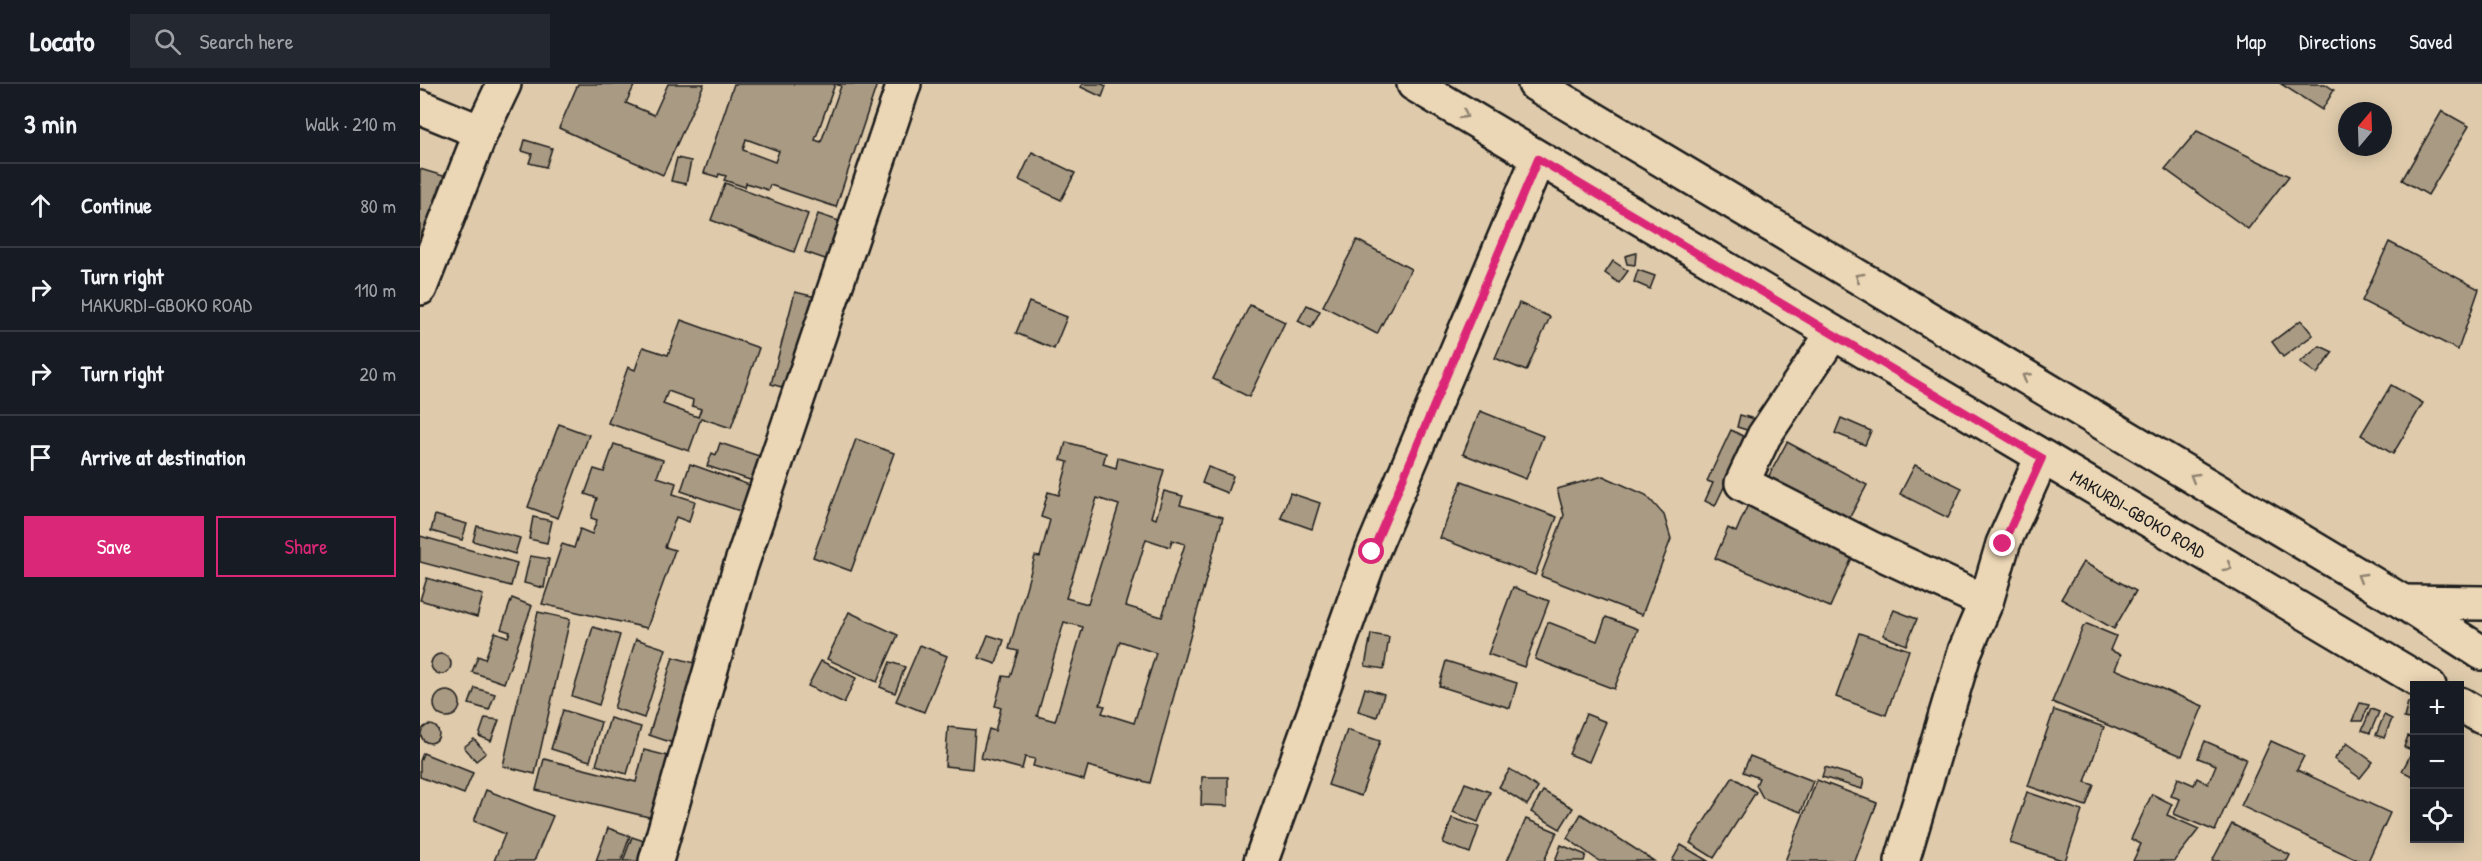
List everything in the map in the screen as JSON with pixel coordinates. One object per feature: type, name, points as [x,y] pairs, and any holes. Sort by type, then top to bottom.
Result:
[{"type":"main road","points":[[420,288],[482,132],[504,84]]},
{"type":"main road","points":[[656,861],[739,571],[904,84]]},
{"type":"main road","name":"MAKURDI-GBOKO ROAD","points":[[1414,84],[2420,681]]},
{"type":"main road","points":[[1535,84],[2403,602],[2482,653]]},
{"type":"main road","points":[[420,107],[482,132]]},
{"type":"main road","points":[[1261,861],[1372,552],[1538,159]]},
{"type":"main road","points":[[1833,333],[1764,436],[1742,483],[1870,548],[1986,602]]},
{"type":"main road","points":[[1902,861],[1965,651],[1986,602],[2003,544],[2042,458]]},
{"type":"main road","points":[[2403,602],[2482,603]]},
{"type":"main road","points":[[2464,706],[2482,717]]},
{"type":"building","points":[[578,84],[635,84],[626,103],[654,115],[668,84],[704,84],[663,175],[559,128]]},
{"type":"building","points":[[734,84],[835,84],[877,84],[836,207],[770,185],[768,190],[746,183],[745,187],[724,180],[726,176],[719,174],[718,177],[704,173]],"holes":[[[835,84],[841,86],[821,142],[815,140]],[[746,139],[779,151],[775,162],[743,150]]]},
{"type":"building","points":[[1082,84],[1106,86],[1102,97],[1081,87]]},
{"type":"building","points":[[2281,84],[2325,84],[2334,90],[2322,110]]},
{"type":"building","points":[[2442,111],[2469,126],[2428,195],[2402,180]]},
{"type":"building","points":[[2197,131],[2289,176],[2248,229],[2165,169]]},
{"type":"building","points":[[525,140],[552,148],[546,167],[529,163],[532,154],[522,151]]},
{"type":"building","points":[[1032,152],[1075,173],[1061,200],[1019,180]]},
{"type":"building","points":[[677,158],[691,161],[686,184],[671,181]]},
{"type":"building","points":[[420,169],[450,178],[420,257]]},
{"type":"building","points":[[725,183],[808,214],[794,252],[711,220]]},
{"type":"building","points":[[818,214],[842,222],[828,260],[805,252]]},
{"type":"building","points":[[1357,240],[1411,269],[1377,334],[1323,306]]},
{"type":"building","points":[[2389,242],[2479,289],[2458,350],[2362,301]]},
{"type":"building","points":[[1636,253],[1635,265],[1627,264],[1625,256]]},
{"type":"building","points":[[1613,261],[1628,271],[1619,283],[1605,273]]},
{"type":"building","points":[[1638,270],[1655,276],[1650,289],[1634,282]]},
{"type":"building","points":[[795,292],[816,297],[792,390],[771,384]]},
{"type":"building","points":[[1029,302],[1067,317],[1054,349],[1016,333]]},
{"type":"building","points":[[1519,303],[1550,317],[1526,371],[1495,358]]},
{"type":"building","points":[[1250,305],[1285,322],[1249,397],[1213,379]]},
{"type":"building","points":[[1307,305],[1320,311],[1311,328],[1298,321]]},
{"type":"building","points":[[681,320],[759,348],[731,428],[701,418],[689,451],[608,423],[628,367],[635,370],[643,347],[668,355]],"holes":[[[668,391],[693,400],[692,406],[701,409],[698,417],[663,404]]]},
{"type":"building","points":[[2301,320],[2313,335],[2283,357],[2272,342]]},
{"type":"building","points":[[2320,346],[2333,352],[2317,374],[2300,362]]},
{"type":"building","points":[[2391,385],[2423,403],[2393,454],[2361,435]]},
{"type":"building","points":[[1480,411],[1543,436],[1526,479],[1463,454]]},
{"type":"building","points":[[1740,415],[1755,419],[1750,431],[1737,427]]},
{"type":"building","points":[[1841,418],[1871,431],[1865,445],[1835,433]]},
{"type":"building","points":[[559,424],[589,435],[558,518],[528,507]]},
{"type":"building","points":[[1731,430],[1747,438],[1715,506],[1705,501],[1713,483],[1707,481]]},
{"type":"building","points":[[856,439],[894,453],[851,571],[813,557]]},
{"type":"building","points":[[1066,442],[1106,453],[1103,464],[1116,468],[1118,458],[1164,470],[1151,517],[1156,519],[1164,491],[1183,496],[1180,505],[1223,517],[1150,783],[1088,766],[1084,780],[1033,766],[1035,759],[1025,757],[1022,769],[981,758],[989,729],[995,731],[1001,708],[995,706],[1003,676],[1010,677],[1018,651],[1009,649],[1035,556],[1040,557],[1050,520],[1041,517],[1048,492],[1059,495],[1068,462],[1061,460]],"holes":[[[1097,498],[1119,505],[1088,604],[1066,598]],[[1146,539],[1170,547],[1172,540],[1185,544],[1162,617],[1126,606]],[[1064,622],[1083,627],[1055,721],[1037,716]],[[1120,641],[1156,653],[1134,723],[1102,713],[1105,706],[1100,705]]]},
{"type":"building","points":[[1787,442],[1867,485],[1844,528],[1764,485]]},
{"type":"building","points":[[720,443],[762,457],[753,481],[707,466],[712,453],[716,455]]},
{"type":"building","points":[[614,444],[663,460],[657,477],[676,483],[673,494],[695,501],[689,522],[676,517],[665,547],[675,550],[647,628],[542,604],[562,544],[574,548],[580,529],[592,534],[597,520],[591,518],[597,498],[585,494],[594,469],[604,472]]},
{"type":"building","points":[[690,464],[755,487],[746,513],[681,491]]},
{"type":"building","points":[[1915,465],[1962,488],[1948,518],[1900,494]]},
{"type":"building","points":[[1208,467],[1233,476],[1227,493],[1202,483]]},
{"type":"building","points":[[1603,476],[1646,495],[1664,515],[1671,539],[1642,615],[1541,576],[1564,515],[1557,489]]},
{"type":"building","points":[[1462,481],[1557,517],[1535,575],[1440,538]]},
{"type":"building","points":[[1290,493],[1320,503],[1312,529],[1281,518]]},
{"type":"building","points":[[1749,502],[1856,549],[1830,607],[1715,558],[1728,528],[1736,532]]},
{"type":"building","points":[[435,515],[467,524],[462,540],[431,531]]},
{"type":"building","points":[[533,517],[552,521],[547,543],[529,539]]},
{"type":"building","points":[[477,526],[520,538],[515,554],[473,541]]},
{"type":"building","points":[[420,536],[517,563],[511,586],[420,562]]},
{"type":"building","points":[[530,556],[549,559],[544,588],[524,583]]},
{"type":"building","points":[[2083,562],[2136,591],[2114,629],[2061,599]]},
{"type":"building","points":[[427,578],[483,595],[477,617],[420,600]]},
{"type":"building","points":[[1513,587],[1549,601],[1524,667],[1488,654]]},
{"type":"building","points":[[512,598],[532,606],[504,683],[472,672],[478,656],[485,659],[495,632],[508,637],[510,632],[501,629]]},
{"type":"building","points":[[1894,610],[1917,619],[1906,645],[1883,635]]},
{"type":"building","points":[[538,612],[570,619],[535,774],[503,766]]},
{"type":"building","points":[[849,612],[898,635],[877,682],[827,659]]},
{"type":"building","points":[[1606,617],[1638,629],[1614,689],[1535,659],[1548,622],[1597,641]]},
{"type":"building","points":[[2087,624],[2116,636],[2110,650],[2121,655],[2115,669],[2203,706],[2182,756],[2052,702],[2083,627]]},
{"type":"building","points":[[593,627],[620,635],[599,705],[572,696]]},
{"type":"building","points":[[1859,633],[1909,650],[1886,715],[1836,697]]},
{"type":"building","points":[[1371,634],[1389,637],[1384,669],[1365,666]]},
{"type":"building","points":[[988,635],[1004,640],[996,664],[979,658]]},
{"type":"building","points":[[636,639],[666,649],[644,718],[614,708]]},
{"type":"building","points":[[920,645],[947,656],[924,712],[896,701]]},
{"type":"building","points":[[441,654],[448,657],[451,664],[448,671],[441,674],[434,671],[431,664],[434,657]]},
{"type":"building","points":[[673,657],[698,664],[673,743],[649,735]]},
{"type":"building","points":[[821,661],[856,678],[844,703],[808,686]]},
{"type":"building","points":[[1446,661],[1517,683],[1510,708],[1439,686]]},
{"type":"building","points":[[890,662],[905,667],[895,693],[880,687]]},
{"type":"building","points":[[475,688],[495,694],[489,710],[469,704]]},
{"type":"building","points":[[1365,688],[1384,694],[1377,717],[1358,711]]},
{"type":"building","points":[[447,691],[456,695],[460,704],[456,713],[447,717],[438,713],[434,704],[438,695]]},
{"type":"building","points":[[2408,702],[2410,702],[2410,719],[2404,718]]},
{"type":"building","points":[[2360,703],[2369,705],[2362,721],[2352,721]]},
{"type":"building","points":[[2371,709],[2379,712],[2370,733],[2362,730]]},
{"type":"building","points":[[563,710],[601,722],[590,761],[551,749]]},
{"type":"building","points":[[2054,710],[2104,727],[2085,782],[2094,785],[2086,806],[2028,786]]},
{"type":"building","points":[[1586,714],[1606,722],[1589,762],[1569,754]]},
{"type":"building","points":[[2384,715],[2392,719],[2384,738],[2376,735]]},
{"type":"building","points":[[485,718],[499,720],[491,741],[479,736]]},
{"type":"building","points":[[610,718],[641,727],[627,774],[596,765]]},
{"type":"building","points":[[430,725],[436,728],[439,734],[436,740],[430,743],[424,740],[421,734],[424,728]]},
{"type":"building","points":[[948,727],[975,730],[972,769],[945,766]]},
{"type":"building","points":[[1347,730],[1380,741],[1361,796],[1328,785]]},
{"type":"building","points":[[2408,736],[2410,737],[2410,749],[2404,747]]},
{"type":"building","points":[[474,739],[486,753],[476,761],[464,747]]},
{"type":"building","points":[[2205,741],[2246,759],[2215,831],[2174,814],[2180,799],[2171,796],[2178,778],[2194,785],[2197,778],[2208,784],[2216,765],[2198,758]]},
{"type":"building","points":[[2271,741],[2304,756],[2297,770],[2390,813],[2368,861],[2360,861],[2241,806]]},
{"type":"building","points":[[2347,743],[2373,762],[2360,778],[2334,759]]},
{"type":"building","points":[[644,750],[668,756],[653,818],[536,790],[544,759],[636,782]]},
{"type":"building","points":[[423,753],[473,773],[464,794],[420,777],[420,761]]},
{"type":"building","points":[[1750,756],[1813,781],[1801,812],[1763,798],[1756,785],[1759,778],[1743,772]]},
{"type":"building","points":[[2410,756],[2410,775],[2402,771]]},
{"type":"building","points":[[1825,767],[1864,779],[1862,789],[1822,777]]},
{"type":"building","points":[[1510,769],[1538,788],[1527,805],[1499,787]]},
{"type":"building","points":[[1202,777],[1228,777],[1228,806],[1201,805]]},
{"type":"building","points":[[1733,777],[1756,792],[1714,858],[1690,843]]},
{"type":"building","points":[[1817,780],[1877,803],[1855,861],[1785,861]]},
{"type":"building","points":[[1465,783],[1490,792],[1478,822],[1453,812]]},
{"type":"building","points":[[486,790],[553,816],[534,861],[494,861],[505,834],[474,821]]},
{"type":"building","points":[[1543,791],[1573,808],[1560,829],[1531,812]]},
{"type":"building","points":[[2027,792],[2082,811],[2065,861],[2010,843]]},
{"type":"building","points":[[2152,794],[2172,804],[2167,815],[2199,829],[2174,861],[2133,861],[2141,844],[2131,839]]},
{"type":"building","points":[[1581,814],[1654,861],[1599,861],[1567,838]]},
{"type":"building","points":[[1452,818],[1479,827],[1470,853],[1443,843]]},
{"type":"building","points":[[1526,819],[1557,832],[1544,861],[1507,861]]},
{"type":"building","points":[[2232,824],[2290,855],[2287,861],[2212,861]]},
{"type":"building","points":[[608,828],[630,836],[621,861],[596,861]]},
{"type":"building","points":[[632,837],[653,844],[647,861],[623,861]]},
{"type":"building","points":[[1561,845],[1586,855],[1584,861],[1555,861]]},
{"type":"building","points":[[1681,845],[1708,861],[1672,861]]},
{"type":"route","points":[[1372,552],[1538,159],[2042,458],[2003,544]]}]
